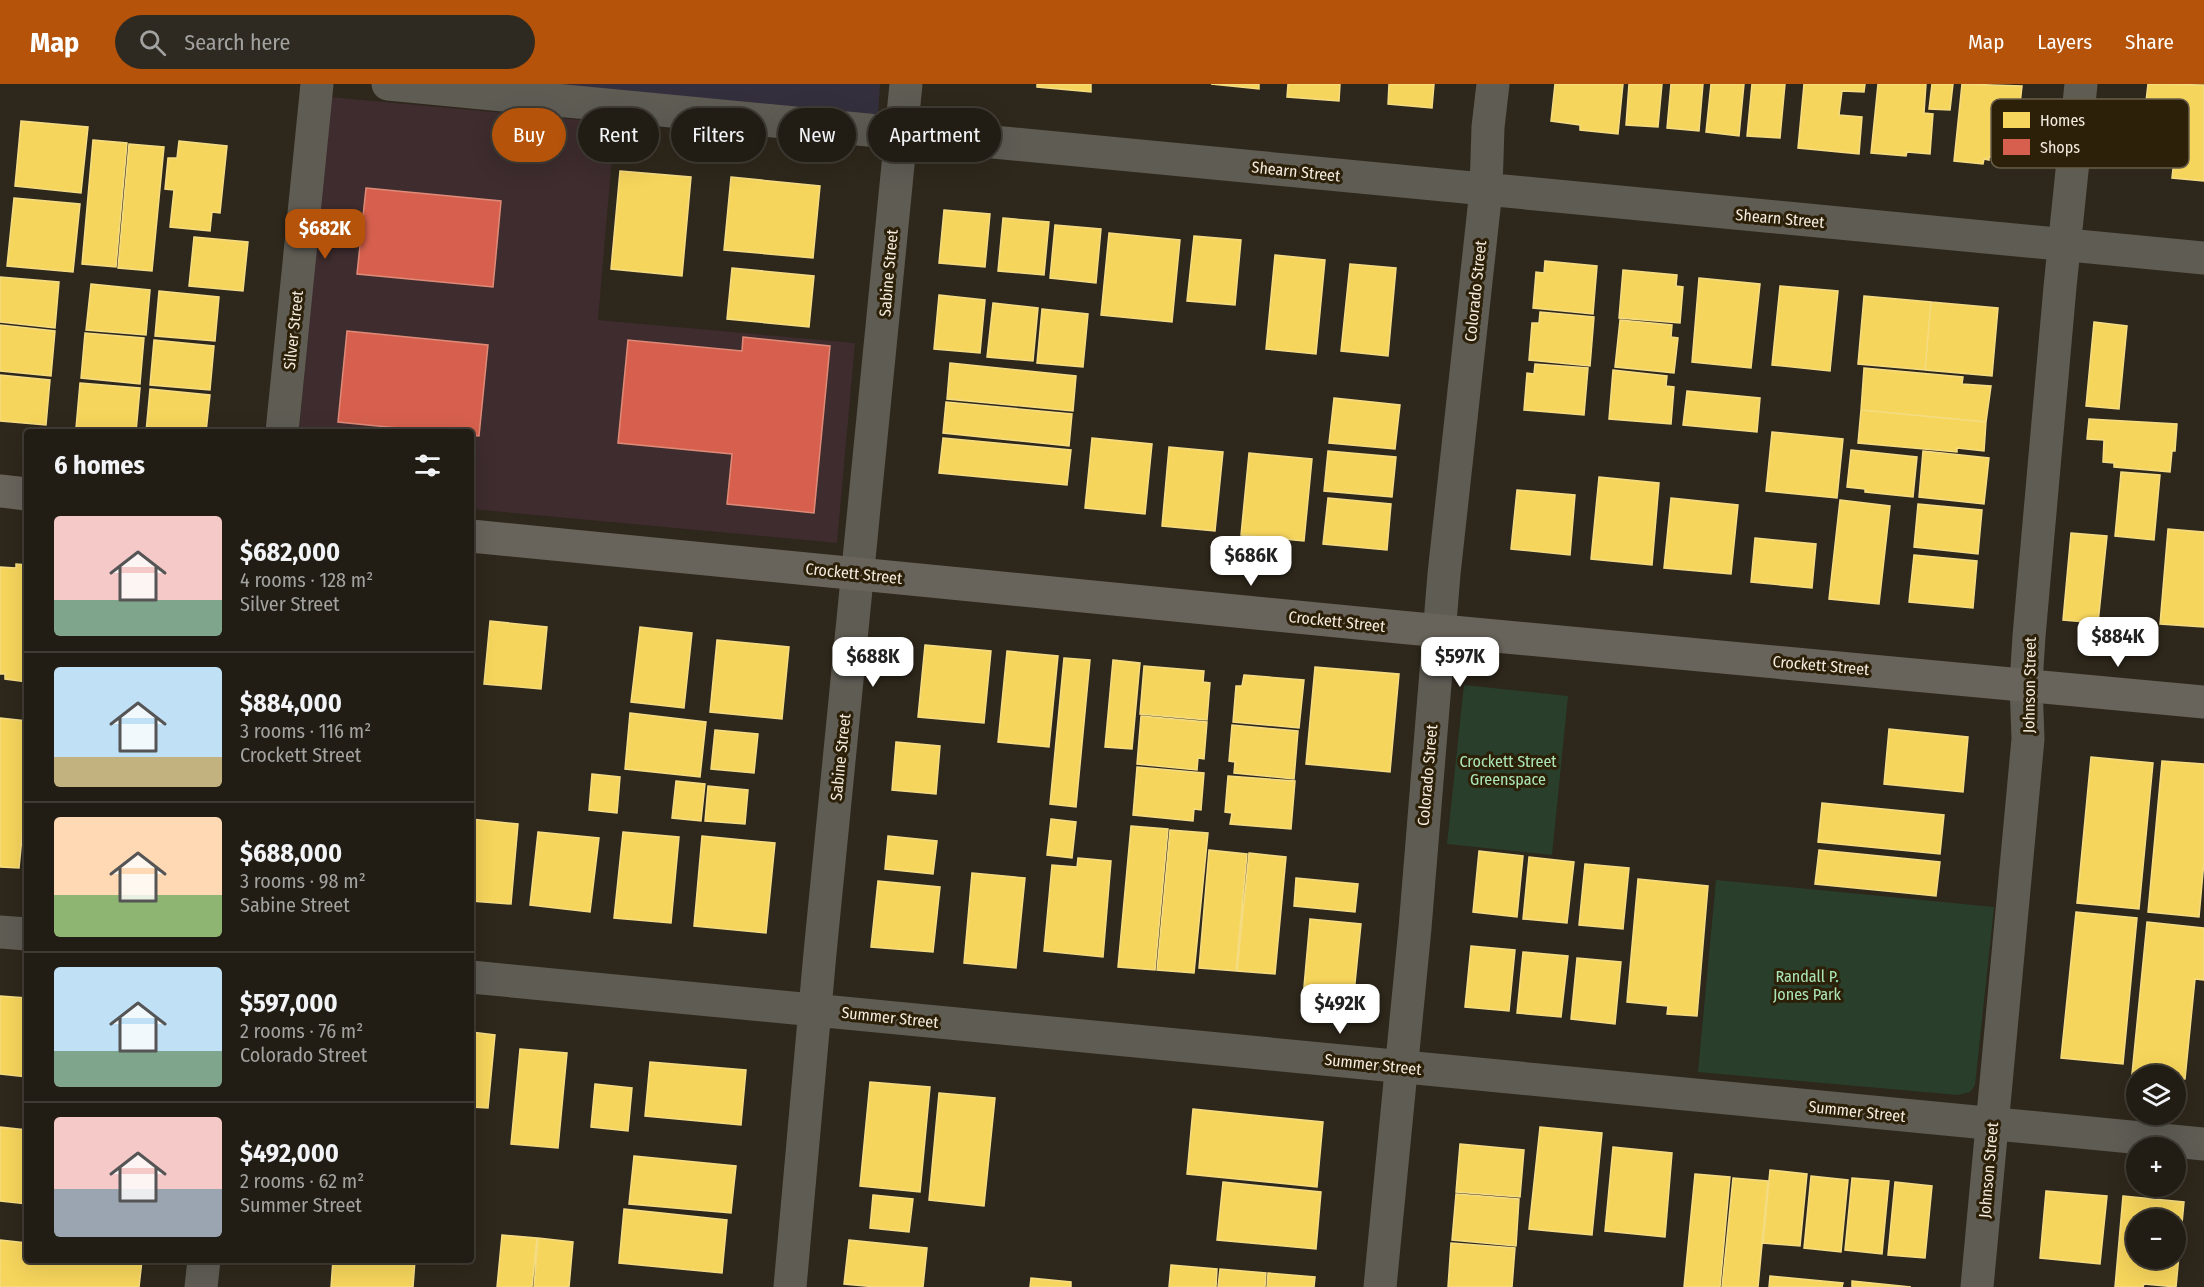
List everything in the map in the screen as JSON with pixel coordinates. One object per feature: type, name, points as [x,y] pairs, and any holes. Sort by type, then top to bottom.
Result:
[{"type":"main road","points":[[0,491],[24,494]]},
{"type":"main road","name":"Crockett Street","points":[[474,536],[2204,702]]},
{"type":"street","name":"Silver Street","points":[[282,429],[317,84]]},
{"type":"street","name":"Shearn Street","points":[[388,84],[868,131]]},
{"type":"street","name":"Sabine Street","points":[[904,108],[906,84]]},
{"type":"street","name":"Colorado Street","points":[[1380,1287],[1439,630],[1486,190],[1487,139],[1493,84]]},
{"type":"street","name":"Johnson Street","points":[[2080,99],[2081,84]]},
{"type":"street","name":"Shearn Street","points":[[1001,144],[2204,258]]},
{"type":"street","name":"Sabine Street","points":[[790,1287],[820,952],[898,162]]},
{"type":"street","name":"Johnson Street","points":[[1977,1287],[2028,739],[2026,684],[2029,636],[2073,168]]},
{"type":"street","points":[[0,932],[24,934]]},
{"type":"street","name":"Summer Street","points":[[474,977],[2204,1144]]},
{"type":"street","points":[[201,1287],[204,1263]]},
{"type":"shaded area","points":[[531,84],[880,84],[879,108],[868,108],[868,116],[856,115],[856,108],[783,108]]},
{"type":"shaded area","points":[[330,97],[492,112],[492,162],[566,162],[566,119],[578,120],[578,162],[612,162],[598,320],[855,343],[837,543],[474,509],[474,429],[299,429]]},
{"type":"green space","name":"Crockett Street Greenspace","points":[[1464,685],[1568,696],[1552,855],[1447,844]]},
{"type":"green space","name":"Randall P. Jones Park","points":[[1716,880],[1994,907],[1975,1085],[1970,1092],[1958,1095],[1698,1072]]},
{"type":"building: Homes","points":[[1037,84],[1091,84],[1091,92],[1037,87]]},
{"type":"building: Homes","points":[[1211,84],[1259,84],[1259,89]]},
{"type":"building: Homes","points":[[1288,84],[1340,84],[1339,101],[1287,97]]},
{"type":"building: Homes","points":[[1389,84],[1434,84],[1432,108],[1388,104]]},
{"type":"building: Homes","points":[[1555,84],[1623,84],[1618,134],[1580,130],[1580,125],[1551,121]]},
{"type":"building: Homes","points":[[1629,84],[1662,84],[1658,127],[1626,125]]},
{"type":"building: Homes","points":[[1671,84],[1703,84],[1699,131],[1667,128]]},
{"type":"building: Homes","points":[[1711,84],[1744,84],[1739,136],[1706,132]]},
{"type":"building: Homes","points":[[1752,84],[1785,84],[1780,138],[1747,136]]},
{"type":"building: Homes","points":[[1804,84],[1865,84],[1864,92],[1842,91],[1839,115],[1862,117],[1859,154],[1798,148]]},
{"type":"building: Homes","points":[[1878,84],[1926,84],[1924,113],[1933,114],[1930,154],[1907,152],[1906,156],[1871,153]]},
{"type":"building: Homes","points":[[1932,84],[1953,84],[1950,110],[1929,109]]},
{"type":"building: Homes","points":[[1962,84],[2022,86],[2021,99],[1991,99],[1991,157],[1989,160],[1984,159],[1983,164],[1954,161]]},
{"type":"building: Homes","points":[[2148,84],[2204,85],[2204,181],[2172,178],[2173,168],[2189,168],[2189,99],[2146,99]]},
{"type":"building: Homes","points":[[21,121],[88,127],[81,193],[15,186]]},
{"type":"building: Homes","points":[[93,140],[127,143],[116,267],[82,264]]},
{"type":"building: Homes","points":[[179,141],[227,146],[220,213],[212,212],[210,231],[170,227],[174,190],[165,189],[168,158],[177,158]]},
{"type":"building: Homes","points":[[129,144],[164,147],[152,271],[118,268]]},
{"type":"building: Homes","points":[[620,171],[691,177],[682,276],[611,269]]},
{"type":"building: Homes","points":[[731,177],[820,186],[813,258],[724,250]]},
{"type":"building: Homes","points":[[14,198],[80,204],[73,272],[7,266]]},
{"type":"building: Homes","points":[[944,210],[990,214],[985,267],[939,263]]},
{"type":"building: Homes","points":[[1003,218],[1049,222],[1044,275],[998,271]]},
{"type":"building: Homes","points":[[1055,225],[1101,229],[1096,283],[1050,278]]},
{"type":"building: Homes","points":[[1109,233],[1180,240],[1172,322],[1101,315]]},
{"type":"building: Homes","points":[[1194,236],[1241,240],[1235,305],[1187,301]]},
{"type":"building: Homes","points":[[194,237],[248,242],[243,291],[189,286]]},
{"type":"building: Homes","points":[[1275,255],[1325,260],[1316,354],[1266,349]]},
{"type":"building: Homes","points":[[1545,261],[1597,266],[1593,314],[1533,308],[1536,272],[1544,273]]},
{"type":"building: Homes","points":[[1350,264],[1396,268],[1388,356],[1341,351]]},
{"type":"building: Homes","points":[[732,268],[814,276],[809,327],[727,319]]},
{"type":"building: Homes","points":[[1623,270],[1677,275],[1676,286],[1683,287],[1680,323],[1619,318]]},
{"type":"building: Homes","points":[[0,277],[59,282],[55,328],[0,322]]},
{"type":"building: Homes","points":[[1699,278],[1760,284],[1751,368],[1692,362]]},
{"type":"building: Homes","points":[[91,284],[150,290],[146,335],[86,330]]},
{"type":"building: Homes","points":[[1780,286],[1838,291],[1830,371],[1772,365]]},
{"type":"building: Homes","points":[[159,291],[219,297],[215,341],[155,336]]},
{"type":"building: Homes","points":[[939,295],[985,300],[980,353],[934,349]]},
{"type":"building: Homes","points":[[1864,296],[1931,302],[1925,370],[1858,364]]},
{"type":"building: Homes","points":[[1931,302],[1998,308],[1992,376],[1925,370]]},
{"type":"building: Homes","points":[[993,303],[1038,308],[1033,361],[987,357]]},
{"type":"building: Homes","points":[[1042,309],[1088,314],[1083,367],[1037,363]]},
{"type":"building: Homes","points":[[1540,312],[1594,317],[1590,366],[1529,360],[1532,323],[1539,323]]},
{"type":"building: Homes","points":[[1620,320],[1672,325],[1671,337],[1678,338],[1674,373],[1615,367]]},
{"type":"building: Homes","points":[[2094,322],[2127,326],[2119,409],[2086,406]]},
{"type":"building: Homes","points":[[0,325],[55,331],[51,376],[0,371]]},
{"type":"building: Homes","points":[[85,333],[144,338],[140,384],[81,378]]},
{"type":"building: Homes","points":[[154,340],[214,346],[210,390],[150,385]]},
{"type":"building: Homes","points":[[950,363],[1076,376],[1073,411],[947,399]]},
{"type":"building: Homes","points":[[1535,364],[1588,368],[1584,415],[1524,410],[1527,373],[1534,374]]},
{"type":"building: Homes","points":[[1864,368],[1963,377],[1962,384],[1991,386],[1986,422],[1861,410]]},
{"type":"building: Homes","points":[[1613,370],[1667,376],[1666,386],[1674,387],[1671,424],[1609,419]]},
{"type":"building: Homes","points":[[0,375],[50,380],[46,425],[0,421]]},
{"type":"building: Homes","points":[[80,383],[140,388],[136,429],[76,428]]},
{"type":"building: Homes","points":[[150,389],[210,395],[206,429],[146,429]]},
{"type":"building: Homes","points":[[1687,391],[1760,398],[1757,432],[1683,425]]},
{"type":"building: Homes","points":[[1334,398],[1400,405],[1395,449],[1329,443]]},
{"type":"building: Homes","points":[[946,402],[1072,414],[1069,446],[943,433]]},
{"type":"building: Homes","points":[[1861,410],[1986,422],[1984,451],[1957,448],[1957,452],[1858,443]]},
{"type":"building: Homes","points":[[2089,419],[2177,424],[2175,451],[2172,451],[2170,472],[2114,467],[2114,463],[2103,462],[2104,440],[2087,439]]},
{"type":"building: Homes","points":[[1772,432],[1843,439],[1837,498],[1766,491]]},
{"type":"building: Homes","points":[[943,438],[1071,450],[1067,485],[939,473]]},
{"type":"building: Homes","points":[[1092,438],[1152,444],[1145,514],[1085,508]]},
{"type":"building: Homes","points":[[1169,447],[1223,452],[1215,531],[1162,526]]},
{"type":"building: Homes","points":[[1851,450],[1917,457],[1913,497],[1865,492],[1865,489],[1847,487]]},
{"type":"building: Homes","points":[[1328,451],[1396,457],[1392,497],[1324,491]]},
{"type":"building: Homes","points":[[1923,451],[1989,458],[1984,504],[1919,497]]},
{"type":"building: Homes","points":[[1249,453],[1312,459],[1304,541],[1241,535]]},
{"type":"building: Homes","points":[[2121,472],[2160,475],[2154,540],[2115,536]]},
{"type":"building: Homes","points":[[1599,477],[1659,483],[1652,565],[1591,559]]},
{"type":"building: Homes","points":[[1517,490],[1575,495],[1570,555],[1511,549]]},
{"type":"building: Homes","points":[[1328,498],[1391,504],[1387,550],[1323,544]]},
{"type":"building: Homes","points":[[1671,498],[1738,505],[1731,574],[1664,568]]},
{"type":"building: Homes","points":[[1840,500],[1890,506],[1879,604],[1829,599]]},
{"type":"building: Homes","points":[[1918,504],[1982,510],[1978,554],[1914,547]]},
{"type":"building: Homes","points":[[2168,529],[2204,532],[2204,627],[2160,624]]},
{"type":"building: Homes","points":[[2071,533],[2107,536],[2098,623],[2063,620]]},
{"type":"building: Homes","points":[[1755,538],[1816,544],[1812,588],[1751,582]]},
{"type":"building: Homes","points":[[1914,555],[1977,561],[1973,608],[1909,602]]},
{"type":"building: Homes","points":[[16,564],[24,565],[24,682],[5,679],[5,674],[0,674],[0,567],[16,568]]},
{"type":"building: Homes","points":[[490,621],[547,627],[541,689],[484,684]]},
{"type":"building: Homes","points":[[640,627],[692,633],[684,708],[631,702]]},
{"type":"building: Homes","points":[[717,640],[789,647],[782,719],[710,712]]},
{"type":"building: Homes","points":[[925,645],[991,651],[984,723],[918,717]]},
{"type":"building: Homes","points":[[1007,651],[1058,656],[1049,747],[998,742]]},
{"type":"building: Homes","points":[[1064,658],[1090,660],[1076,807],[1050,804]]},
{"type":"building: Homes","points":[[1113,660],[1140,663],[1132,749],[1105,747]]},
{"type":"building: Homes","points":[[1144,666],[1204,671],[1203,682],[1210,683],[1207,720],[1140,714]]},
{"type":"building: Homes","points":[[1315,667],[1399,674],[1390,772],[1306,764]]},
{"type":"building: Homes","points":[[1244,675],[1304,680],[1299,728],[1233,722],[1236,686],[1242,686]]},
{"type":"building: Homes","points":[[630,713],[706,722],[700,777],[625,769]]},
{"type":"building: Homes","points":[[1141,716],[1207,722],[1204,759],[1198,758],[1197,770],[1137,764]]},
{"type":"building: Homes","points":[[0,718],[24,721],[24,817],[19,868],[0,867]]},
{"type":"building: Homes","points":[[1232,725],[1298,731],[1294,779],[1234,773],[1235,762],[1229,761]]},
{"type":"building: Homes","points":[[1889,729],[1968,737],[1963,792],[1884,784]]},
{"type":"building: Homes","points":[[715,730],[758,734],[754,773],[711,769]]},
{"type":"building: Homes","points":[[896,742],[940,746],[936,794],[892,790]]},
{"type":"building: Homes","points":[[2091,757],[2153,763],[2139,909],[2077,903]]},
{"type":"building: Homes","points":[[2162,761],[2204,764],[2204,861],[2199,917],[2148,912]]},
{"type":"building: Homes","points":[[1137,767],[1204,773],[1201,810],[1194,809],[1193,821],[1133,815]]},
{"type":"building: Homes","points":[[592,774],[620,777],[617,813],[589,810]]},
{"type":"building: Homes","points":[[1228,776],[1295,781],[1291,829],[1230,824],[1232,813],[1225,812]]},
{"type":"building: Homes","points":[[676,781],[705,784],[701,821],[672,818]]},
{"type":"building: Homes","points":[[708,786],[748,790],[745,824],[705,821]]},
{"type":"building: Homes","points":[[1822,803],[1944,815],[1940,854],[1818,842]]},
{"type":"building: Homes","points":[[474,819],[518,824],[511,904],[474,901]]},
{"type":"building: Homes","points":[[1051,819],[1076,822],[1072,858],[1047,855]]},
{"type":"building: Homes","points":[[1131,826],[1168,829],[1155,970],[1118,967]]},
{"type":"building: Homes","points":[[1170,830],[1208,833],[1194,973],[1157,970]]},
{"type":"building: Homes","points":[[538,832],[599,838],[590,912],[530,905]]},
{"type":"building: Homes","points":[[623,832],[679,837],[671,923],[614,918]]},
{"type":"building: Homes","points":[[702,836],[775,843],[766,933],[694,926]]},
{"type":"building: Homes","points":[[888,836],[937,841],[933,874],[885,869]]},
{"type":"building: Homes","points":[[1209,850],[1247,854],[1236,971],[1199,968]]},
{"type":"building: Homes","points":[[1819,850],[1940,862],[1936,896],[1815,884]]},
{"type":"building: Homes","points":[[1479,851],[1523,856],[1517,917],[1473,912]]},
{"type":"building: Homes","points":[[1249,853],[1286,857],[1275,974],[1237,971]]},
{"type":"building: Homes","points":[[1529,857],[1574,862],[1567,923],[1523,919]]},
{"type":"building: Homes","points":[[1078,858],[1111,861],[1103,957],[1044,951],[1052,865],[1077,867]]},
{"type":"building: Homes","points":[[1585,864],[1629,868],[1623,929],[1579,925]]},
{"type":"building: Homes","points":[[972,873],[1025,878],[1016,968],[964,963]]},
{"type":"building: Homes","points":[[1296,878],[1358,884],[1355,912],[1294,906]]},
{"type":"building: Homes","points":[[1638,879],[1708,886],[1697,1016],[1667,1014],[1668,1006],[1627,1002]]},
{"type":"building: Homes","points":[[878,881],[940,887],[933,952],[871,947]]},
{"type":"building: Homes","points":[[2076,912],[2137,918],[2123,1064],[2061,1058]]},
{"type":"building: Homes","points":[[1310,919],[1361,924],[1353,1003],[1303,998]]},
{"type":"building: Homes","points":[[2147,922],[2204,928],[2204,980],[2195,979],[2186,1069],[2186,1065],[2133,1065]]},
{"type":"building: Homes","points":[[1471,946],[1515,950],[1509,1011],[1465,1007]]},
{"type":"building: Homes","points":[[1523,952],[1568,956],[1561,1017],[1517,1013]]},
{"type":"building: Homes","points":[[1577,958],[1621,962],[1615,1024],[1571,1019]]},
{"type":"building: Homes","points":[[0,996],[24,998],[24,1077],[0,1074]]},
{"type":"building: Homes","points":[[474,1032],[495,1035],[488,1108],[474,1107]]},
{"type":"building: Homes","points":[[520,1049],[567,1053],[558,1148],[511,1144]]},
{"type":"building: Homes","points":[[650,1062],[746,1070],[741,1125],[645,1116]]},
{"type":"building: Homes","points":[[870,1082],[930,1087],[920,1192],[860,1186]]},
{"type":"building: Homes","points":[[595,1084],[632,1088],[628,1131],[591,1127]]},
{"type":"building: Homes","points":[[939,1093],[995,1098],[984,1206],[929,1200]]},
{"type":"building: Homes","points":[[1193,1109],[1323,1122],[1317,1187],[1187,1174]]},
{"type":"building: Homes","points":[[0,1127],[24,1130],[24,1204],[0,1201]]},
{"type":"building: Homes","points":[[1540,1127],[1602,1133],[1592,1235],[1529,1229]]},
{"type":"building: Homes","points":[[1460,1144],[1524,1150],[1520,1197],[1456,1192]]},
{"type":"building: Homes","points":[[1613,1147],[1672,1153],[1665,1237],[1605,1231]]},
{"type":"building: Homes","points":[[634,1156],[736,1166],[731,1213],[629,1204]]},
{"type":"building: Homes","points":[[1770,1170],[1807,1174],[1800,1246],[1763,1243]]},
{"type":"building: Homes","points":[[1695,1174],[1730,1177],[1720,1287],[1684,1287]]},
{"type":"building: Homes","points":[[1811,1176],[1848,1180],[1841,1252],[1804,1248]]},
{"type":"building: Homes","points":[[1733,1178],[1768,1181],[1758,1287],[1722,1287]]},
{"type":"building: Homes","points":[[1852,1178],[1889,1181],[1882,1254],[1845,1250]]},
{"type":"building: Homes","points":[[1223,1182],[1321,1192],[1316,1249],[1217,1240]]},
{"type":"building: Homes","points":[[1895,1182],[1932,1186],[1925,1258],[1888,1255]]},
{"type":"building: Homes","points":[[2046,1191],[2107,1196],[2100,1264],[2040,1258]]},
{"type":"building: Homes","points":[[1456,1194],[1519,1199],[1516,1246],[1452,1240]]},
{"type":"building: Homes","points":[[873,1195],[913,1199],[909,1232],[870,1228]]},
{"type":"building: Homes","points":[[2123,1196],[2184,1202],[2183,1209],[2126,1209],[2126,1269],[2178,1269],[2176,1287],[2144,1284],[2143,1287],[2115,1287]]},
{"type":"building: Homes","points":[[624,1209],[727,1220],[722,1273],[619,1263]]},
{"type":"building: Homes","points":[[502,1235],[537,1238],[532,1287],[497,1287]]},
{"type":"building: Homes","points":[[538,1238],[573,1242],[569,1287],[534,1287]]},
{"type":"building: Homes","points":[[0,1240],[24,1243],[24,1263],[142,1263],[139,1287],[0,1287]]},
{"type":"building: Homes","points":[[849,1240],[927,1248],[923,1287],[844,1284]]},
{"type":"building: Homes","points":[[1451,1243],[1515,1248],[1512,1287],[1448,1287]]},
{"type":"building: Homes","points":[[333,1263],[415,1263],[413,1287],[331,1287]]},
{"type":"building: Homes","points":[[1171,1265],[1217,1269],[1216,1287],[1169,1287]]},
{"type":"building: Homes","points":[[1220,1269],[1266,1273],[1265,1287],[1218,1287]]},
{"type":"building: Homes","points":[[1268,1273],[1315,1277],[1314,1287],[1267,1287]]},
{"type":"building: Homes","points":[[1770,1276],[1843,1283],[1842,1287],[1769,1287]]},
{"type":"building: Homes","points":[[1031,1278],[1071,1282],[1071,1287],[1030,1287]]},
{"type":"building: Homes","points":[[1852,1281],[1911,1287],[1852,1287]]},
{"type":"building: Shops","points":[[366,188],[501,201],[493,287],[357,274]]},
{"type":"building: Shops","points":[[347,331],[488,345],[479,436],[474,435],[474,429],[408,429],[338,422]]},
{"type":"building: Shops","points":[[743,337],[830,346],[814,513],[727,504],[732,454],[618,443],[628,340],[742,351]]}]
